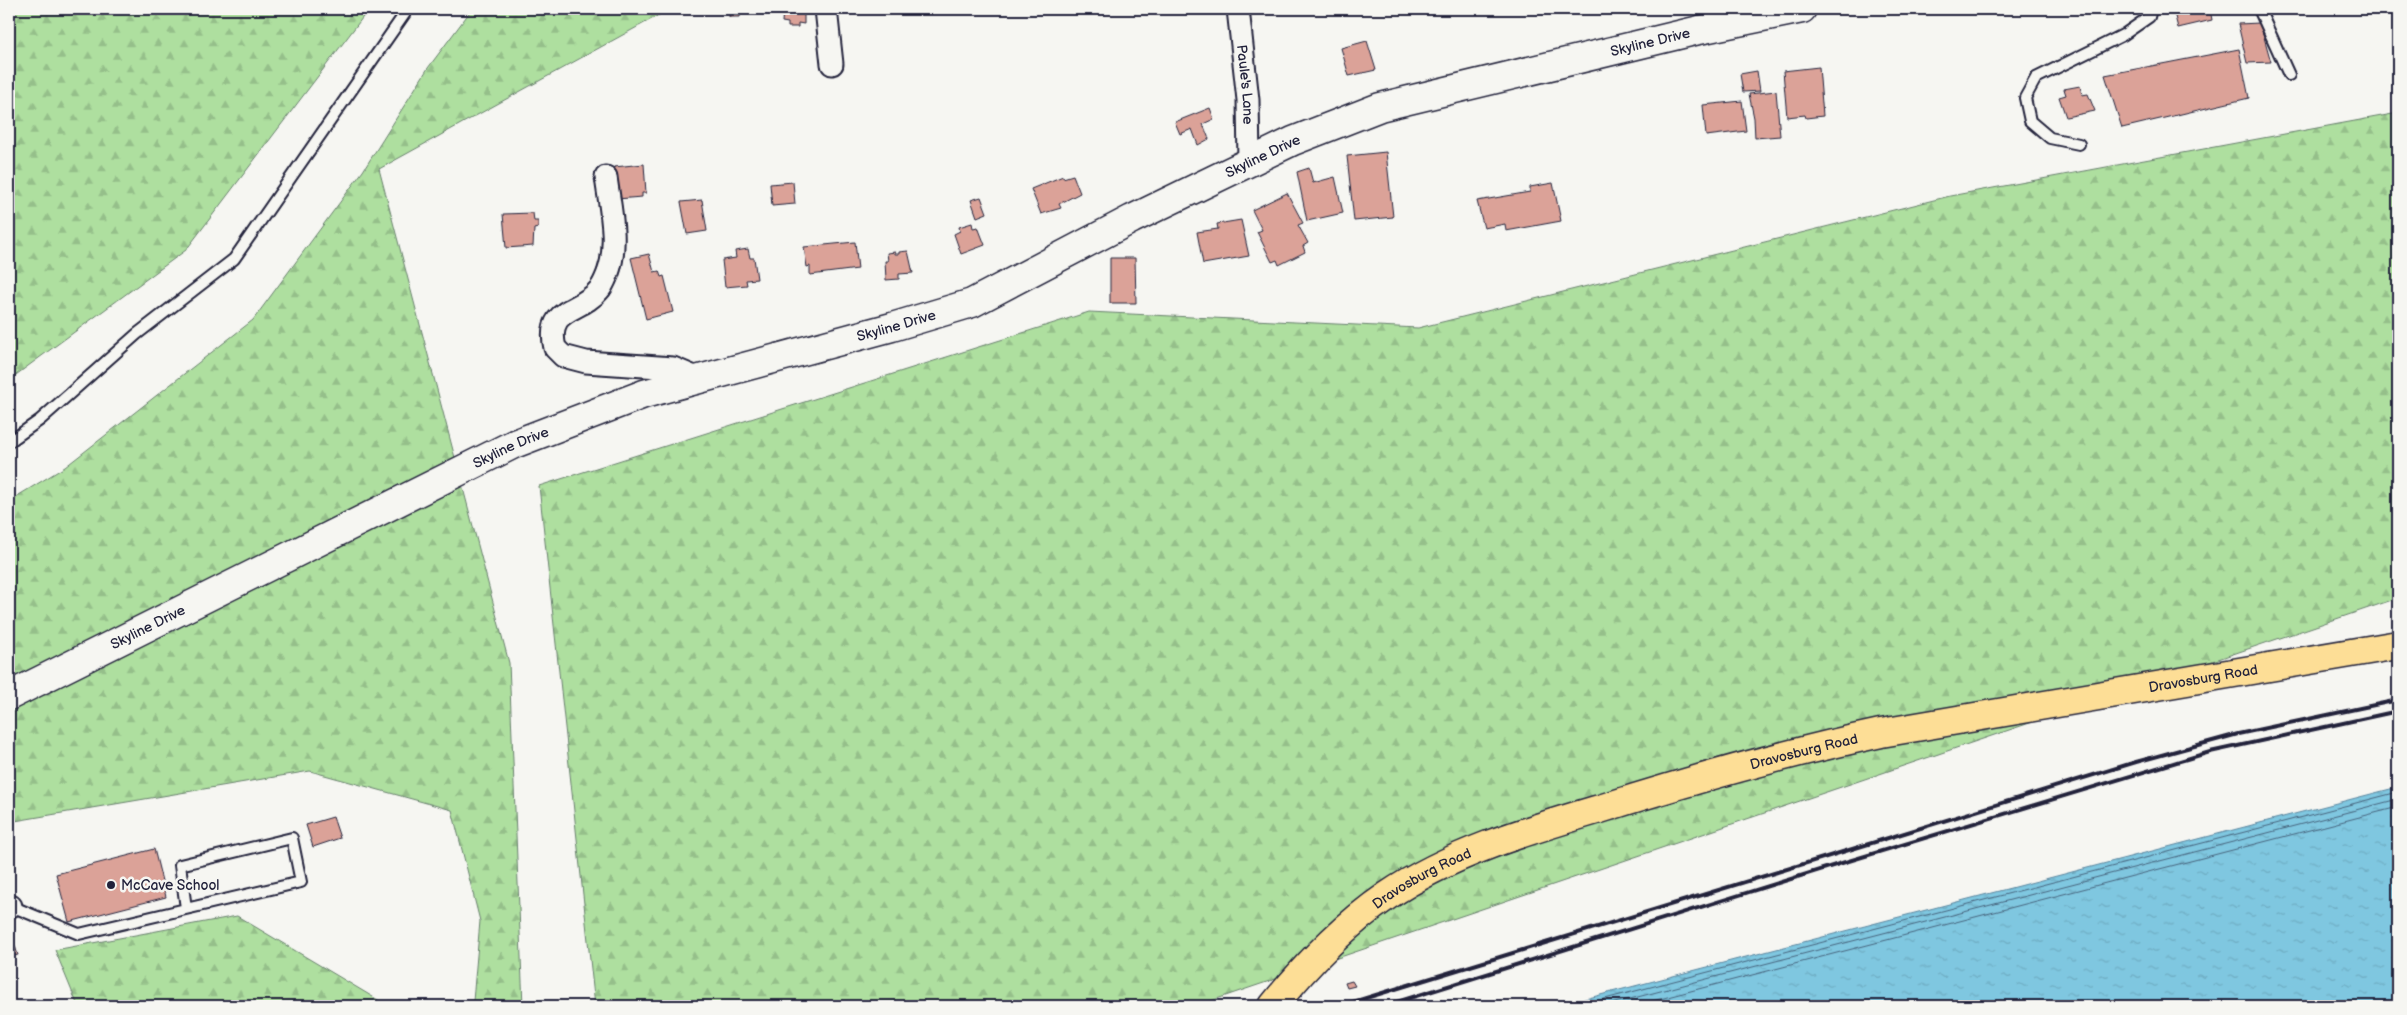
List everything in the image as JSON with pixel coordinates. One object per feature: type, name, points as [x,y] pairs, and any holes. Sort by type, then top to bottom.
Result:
[{"type":"main road","name":"Dravosburg Road","points":[[1273,1006],[1316,956],[1350,924],[1387,896],[1454,859],[1543,826],[1705,776],[1811,748],[1881,733],[2398,645]]},
{"type":"street","points":[[826,9],[832,64]]},
{"type":"street","name":"Paule's Lane","points":[[1238,9],[1248,100],[1249,162]]},
{"type":"street","name":"Skyline Drive","points":[[9,696],[514,444],[644,394],[892,327],[972,302],[1132,219],[1249,162],[1293,141],[1380,107],[1690,32],[1802,9]]},
{"type":"street","points":[[606,177],[614,244],[608,272],[599,291],[558,318],[553,330],[555,348],[563,356],[586,362],[673,368],[699,379]]},
{"type":"lane","points":[[9,442],[40,420],[137,334],[234,259],[408,9]]},
{"type":"lane","points":[[2078,144],[2050,138],[2030,121],[2025,98],[2036,78],[2123,35],[2149,17],[2151,9]]},
{"type":"lane","points":[[2259,9],[2289,75]]},
{"type":"lane","points":[[10,906],[79,934],[302,882],[292,838],[180,865],[186,908]]},
{"type":"green space","points":[[9,9],[369,9],[186,250],[9,380]]},
{"type":"green space","points":[[472,9],[670,9],[379,169],[509,663],[523,1006],[429,1006],[473,1001],[480,921],[452,810],[310,771],[9,822],[9,501],[65,467],[253,320],[363,171],[428,68]]},
{"type":"green space","points":[[2398,113],[2398,598],[1196,1006],[595,1006],[539,486],[1089,312],[1418,328],[1950,196]]},
{"type":"green space","points":[[237,916],[388,1006],[78,1006],[55,950]]},
{"type":"water","points":[[2398,787],[2398,1006],[1558,1006]]},
{"type":"building","points":[[730,9],[741,9],[740,17],[729,17]]},
{"type":"building","points":[[783,9],[804,9],[804,24],[798,23],[798,27],[788,27],[788,23],[782,22]]},
{"type":"building","points":[[1039,9],[1063,9],[1040,12]]},
{"type":"building","points":[[2173,9],[2210,9],[2212,20],[2178,28]]},
{"type":"building","points":[[2260,23],[2271,62],[2247,63],[2238,24]]},
{"type":"building","points":[[1367,41],[1376,70],[1349,76],[1341,48]]},
{"type":"building","points":[[2239,49],[2249,98],[2122,128],[2105,75]]},
{"type":"building","points":[[1819,67],[1823,116],[1806,118],[1805,115],[1787,117],[1783,71]]},
{"type":"building","points":[[1757,71],[1760,91],[1743,92],[1740,74]]},
{"type":"building","points":[[2080,86],[2082,95],[2088,94],[2095,111],[2066,117],[2059,97],[2066,95],[2064,89]]},
{"type":"building","points":[[1776,91],[1780,136],[1755,138],[1754,118],[1749,94]]},
{"type":"building","points":[[1742,101],[1746,131],[1706,136],[1703,105]]},
{"type":"building","points":[[1210,108],[1214,119],[1203,124],[1209,139],[1198,145],[1192,129],[1180,134],[1175,122]]},
{"type":"building","points":[[1386,152],[1393,217],[1354,221],[1347,156]]},
{"type":"building","points":[[644,164],[646,193],[642,193],[642,197],[617,199],[614,167]]},
{"type":"building","points":[[1309,168],[1313,183],[1335,177],[1343,213],[1307,221],[1297,172]]},
{"type":"building","points":[[1073,175],[1080,193],[1059,204],[1061,208],[1041,214],[1031,189],[1063,176],[1063,178]]},
{"type":"building","points":[[793,182],[795,204],[772,206],[770,184]]},
{"type":"building","points":[[1553,183],[1561,221],[1506,231],[1505,224],[1484,228],[1477,201],[1530,192],[1530,187]]},
{"type":"building","points":[[1287,193],[1303,223],[1298,225],[1308,243],[1303,246],[1305,252],[1279,265],[1277,260],[1272,262],[1257,232],[1262,230],[1252,210]]},
{"type":"building","points":[[981,197],[987,213],[977,217],[971,200]]},
{"type":"building","points":[[702,200],[707,231],[687,234],[681,202]]},
{"type":"building","points":[[533,213],[534,221],[538,221],[538,228],[534,229],[533,246],[506,248],[503,214]]},
{"type":"building","points":[[1241,220],[1249,256],[1203,264],[1197,232],[1218,229],[1217,224]]},
{"type":"building","points":[[972,223],[973,228],[978,227],[985,245],[961,254],[954,234],[960,231],[959,227]]},
{"type":"building","points":[[855,242],[858,269],[810,275],[810,266],[807,267],[804,247]]},
{"type":"building","points":[[748,249],[750,258],[754,258],[757,279],[746,280],[747,285],[725,287],[722,260],[736,258],[735,251]]},
{"type":"building","points":[[908,251],[913,273],[899,274],[899,279],[886,280],[885,261],[888,261],[887,253],[895,252],[895,254],[899,254],[899,252]]},
{"type":"building","points":[[649,254],[654,272],[659,271],[661,277],[664,276],[673,312],[646,319],[631,258]]},
{"type":"building","points":[[1110,258],[1135,258],[1136,303],[1110,303]]},
{"type":"building","points":[[333,817],[340,838],[313,847],[306,825]]},
{"type":"building","name":"McCave School","points":[[154,849],[166,897],[69,922],[56,874]]},
{"type":"building","points":[[12,937],[18,955],[10,957],[9,970],[9,938]]},
{"type":"building","points":[[1352,981],[1355,986],[1347,988],[1345,983]]},
{"type":"railway","points":[[1340,1006],[2136,762],[2238,734],[2398,700]]},
{"type":"railway","points":[[1384,1006],[1842,863],[2210,752],[2398,711]]},
{"type":"place","name":"McCave School","points":[[111,885]]}]
